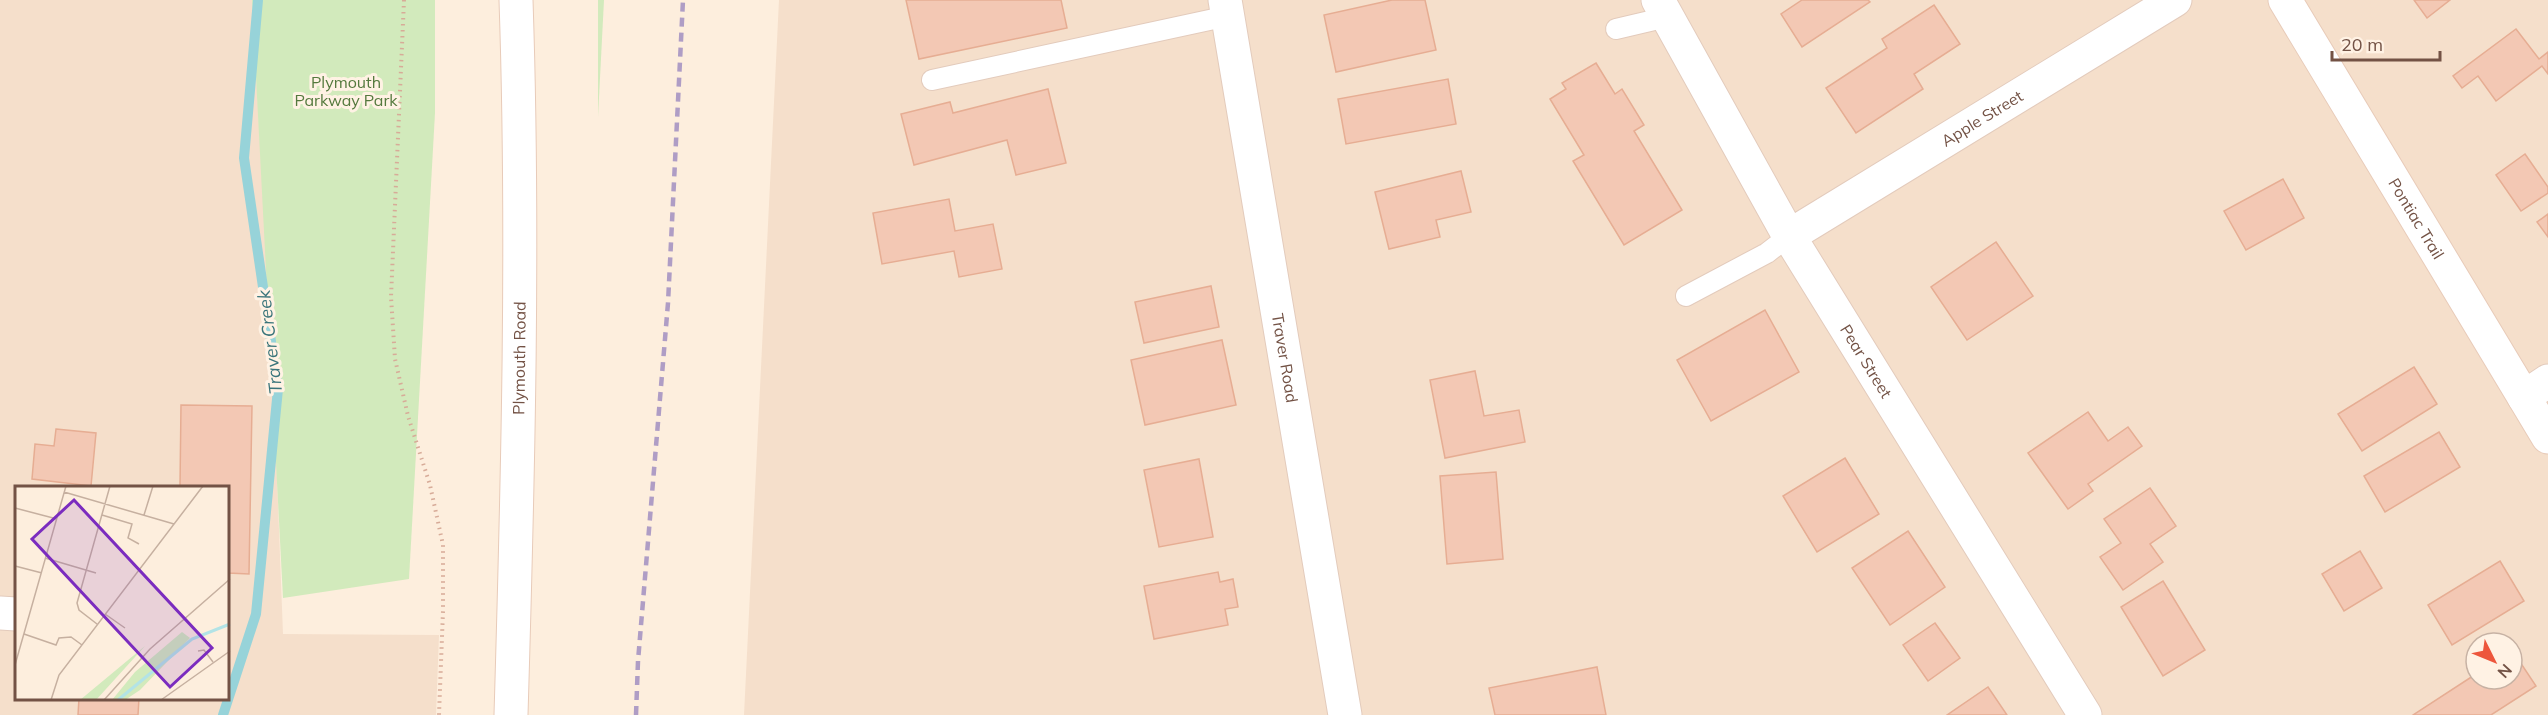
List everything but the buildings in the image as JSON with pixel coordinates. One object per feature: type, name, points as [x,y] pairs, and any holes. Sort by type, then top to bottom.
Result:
[{"type":"street","name":"Plymouth Road","points":[[511,715],[521,313],[521,141],[516,0]]},
{"type":"street","name":"Apple Street","points":[[1789,236],[2175,0]]},
{"type":"street","name":"Pontiac Trail","points":[[2285,0],[2536,389],[2548,437]]},
{"type":"street","name":"Traver Road","points":[[1227,8],[1345,715]]},
{"type":"street","name":"Pear Street","points":[[1663,8],[1789,236],[2085,715]]},
{"type":"street","points":[[0,613],[15,614]]},
{"type":"lane","points":[[932,80],[1227,8]]},
{"type":"lane","points":[[1616,29],[1663,8]]},
{"type":"lane","points":[[1686,296],[1767,253],[1789,236]]},
{"type":"path","points":[[404,0],[391,297],[395,359],[408,416],[430,485],[443,544],[439,715]]},
{"type":"shaded area","points":[[0,0],[252,0],[273,374],[283,634],[439,635],[436,715],[0,715]]},
{"type":"shaded area","points":[[779,0],[2548,0],[2548,715],[744,715]]},
{"type":"green space","name":"Plymouth Parkway Park","points":[[252,0],[435,0],[435,113],[409,579],[283,598]]},
{"type":"green space","points":[[598,0],[604,0],[598,117]]},
{"type":"waterway","name":"Traver Creek","points":[[230,694],[256,614],[278,389],[244,158],[258,0]]},
{"type":"waterway","name":"Traver Creek","points":[[223,715],[228,700]]},
{"type":"railway","points":[[636,715],[638,661],[668,303],[683,0]]}]
